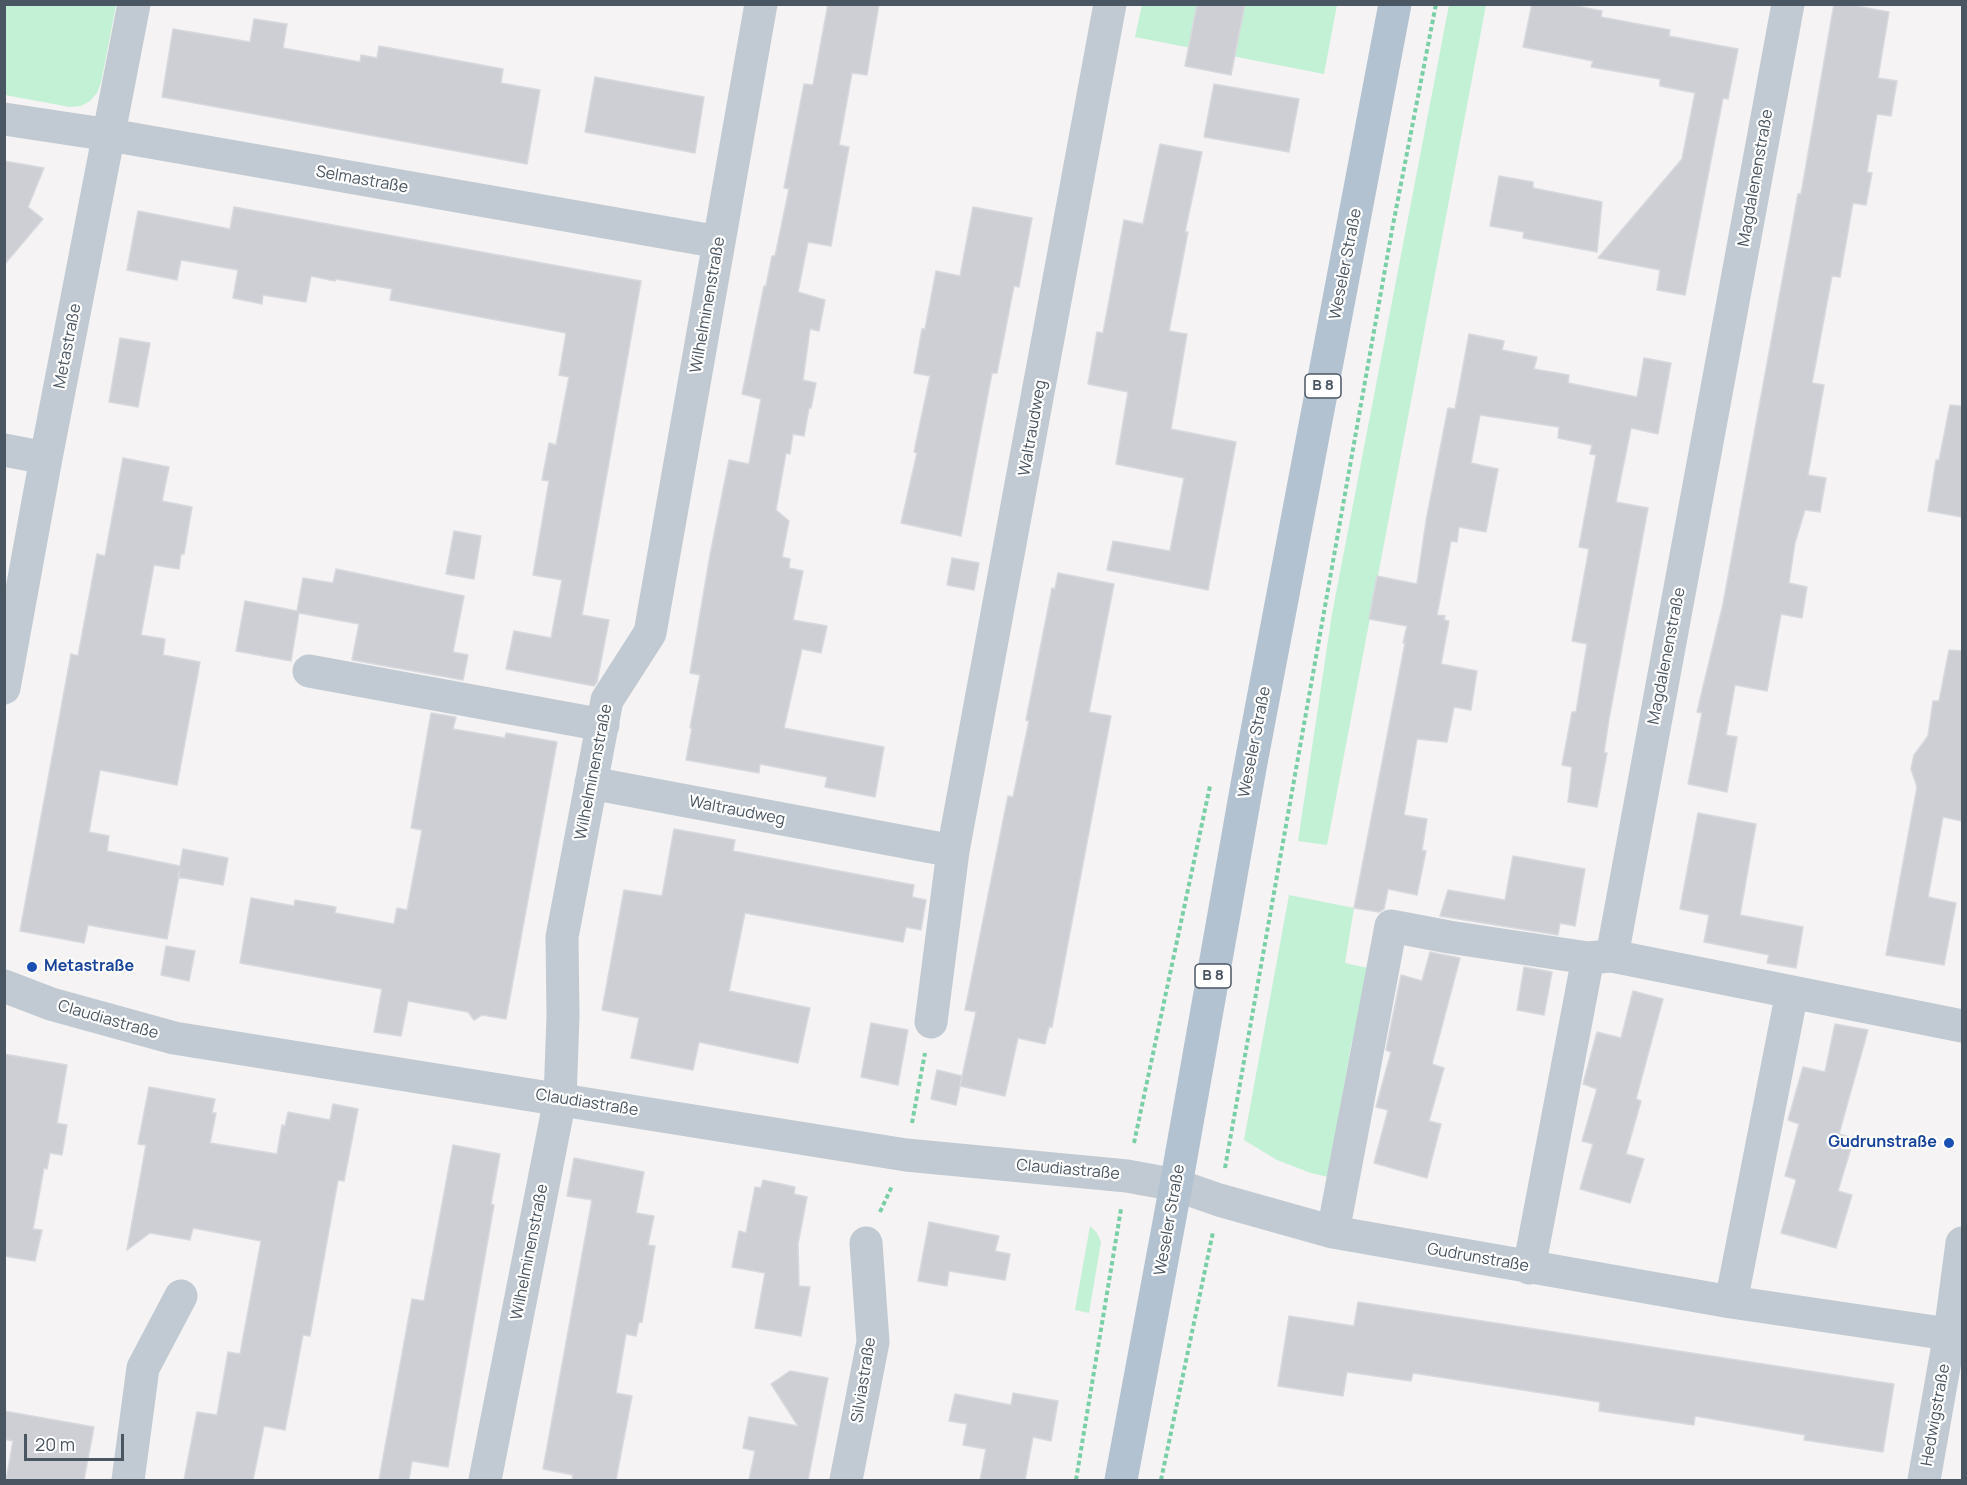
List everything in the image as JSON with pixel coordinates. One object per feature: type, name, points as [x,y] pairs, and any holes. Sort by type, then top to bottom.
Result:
[{"type":"main road","name":"Weseler Straße","points":[[1121,1480],[1250,768],[1395,4]]},
{"type":"street","name":"Metastraße","points":[[4,688],[134,4]]},
{"type":"street","name":"Wilhelminenstraße","points":[[485,1480],[560,1099],[563,1016],[562,937],[607,700],[650,633],[762,4]]},
{"type":"street","name":"Waltraudweg","points":[[931,1022],[953,851],[1110,4]]},
{"type":"street","name":"Magdalenenstraße","points":[[1529,1268],[1600,957],[1788,4]]},
{"type":"street","name":"Selmastraße","points":[[4,119],[110,135],[719,242]]},
{"type":"street","points":[[4,450],[46,458]]},
{"type":"street","points":[[309,671],[603,725]]},
{"type":"street","name":"Waltraudweg","points":[[591,783],[953,851]]},
{"type":"street","points":[[1333,1232],[1391,926],[1449,937],[1600,957],[1962,1026]]},
{"type":"street","name":"Claudiastraße","points":[[4,986],[51,1004],[174,1038],[906,1155],[1126,1176],[1176,1185]]},
{"type":"street","points":[[1731,1302],[1792,992]]},
{"type":"street","name":"Gudrunstraße","points":[[1176,1185],[1219,1200],[1333,1232],[1731,1302],[1956,1334]]},
{"type":"street","name":"Silviastraße","points":[[846,1480],[873,1342],[866,1243]]},
{"type":"street","name":"Hedwigstraße","points":[[1924,1480],[1956,1334],[1962,1243]]},
{"type":"street","points":[[128,1480],[142,1368],[181,1296]]},
{"type":"path","points":[[1161,1480],[1219,1200],[1392,230],[1436,4]]},
{"type":"path","points":[[1076,1480],[1126,1176],[1211,779]]},
{"type":"path","points":[[866,1243],[906,1155],[931,1022]]},
{"type":"green space","points":[[4,5],[116,5],[101,83],[97,93],[90,101],[81,106],[70,107],[5,95]]},
{"type":"green space","points":[[1142,5],[1337,5],[1324,74],[1135,37]]},
{"type":"green space","points":[[1449,5],[1486,5],[1327,845],[1298,841],[1332,614]]},
{"type":"green space","points":[[1289,895],[1354,908],[1345,963],[1372,969],[1351,1046],[1328,1177],[1277,1160],[1244,1140]]},
{"type":"green space","points":[[1090,1226],[1097,1233],[1101,1242],[1089,1313],[1075,1310]]},
{"type":"building","points":[[828,4],[879,4],[867,75],[852,73],[839,145],[849,147],[831,246],[808,242],[798,292],[825,300],[819,331],[810,329],[803,380],[816,383],[811,408],[809,408],[804,436],[793,434],[790,454],[786,453],[776,510],[789,521],[782,557],[790,559],[789,568],[803,571],[793,620],[827,626],[821,653],[802,649],[784,728],[884,747],[875,797],[825,787],[827,777],[760,764],[759,773],[686,760],[700,675],[690,673],[710,555],[729,460],[749,464],[761,399],[742,394],[764,286],[766,286],[772,256],[775,256],[789,189],[784,188],[804,84],[813,85]]},
{"type":"building","points":[[1197,4],[1245,4],[1231,75],[1185,66]]},
{"type":"building","points":[[1532,4],[1566,4],[1602,11],[1601,17],[1670,30],[1669,36],[1738,49],[1728,99],[1723,98],[1685,295],[1657,290],[1660,270],[1598,258],[1682,159],[1695,93],[1660,86],[1660,79],[1591,67],[1593,61],[1523,47]]},
{"type":"building","points":[[1834,4],[1889,12],[1878,78],[1897,81],[1891,116],[1877,114],[1867,172],[1872,173],[1866,205],[1853,203],[1840,277],[1832,276],[1812,383],[1824,385],[1808,475],[1826,478],[1820,512],[1805,510],[1795,543],[1789,583],[1807,587],[1802,618],[1781,614],[1767,691],[1735,685],[1726,735],[1737,737],[1727,792],[1688,784],[1702,713],[1697,712],[1723,604],[1798,194],[1801,194]]},
{"type":"building","points":[[254,19],[287,24],[283,48],[360,62],[361,55],[377,58],[379,46],[503,69],[501,83],[540,90],[527,164],[162,97],[173,29],[250,42]]},
{"type":"building","points":[[595,77],[704,97],[695,153],[585,132]]},
{"type":"building","points":[[1214,84],[1299,99],[1289,152],[1204,137]]},
{"type":"building","points":[[1160,144],[1202,152],[1185,232],[1188,232],[1169,331],[1187,334],[1171,429],[1236,442],[1208,590],[1107,570],[1113,541],[1170,551],[1184,478],[1116,464],[1128,392],[1088,384],[1097,332],[1103,333],[1124,220],[1143,224]]},
{"type":"building","points":[[4,161],[44,168],[28,207],[43,219],[4,265]]},
{"type":"building","points":[[1499,176],[1533,182],[1533,188],[1602,202],[1597,252],[1523,238],[1524,232],[1490,226]]},
{"type":"building","points":[[234,207],[641,281],[582,615],[609,620],[597,682],[594,686],[506,669],[514,631],[551,638],[562,580],[533,575],[549,481],[542,480],[549,443],[556,445],[569,377],[559,375],[566,333],[390,300],[392,289],[336,279],[335,281],[311,276],[306,302],[263,295],[262,304],[233,298],[238,270],[181,260],[177,280],[127,270],[138,211],[230,229]]},
{"type":"building","points":[[973,207],[1032,218],[1019,287],[1014,286],[997,373],[992,373],[961,536],[901,523],[917,453],[914,452],[930,376],[914,373],[922,329],[925,329],[936,271],[960,276]]},
{"type":"building","points":[[1469,334],[1504,341],[1502,350],[1537,357],[1534,369],[1569,375],[1568,383],[1637,397],[1644,358],[1671,363],[1658,434],[1631,428],[1616,502],[1648,508],[1609,719],[1604,753],[1607,753],[1597,807],[1568,802],[1572,767],[1562,765],[1572,712],[1576,712],[1587,644],[1572,641],[1589,549],[1579,547],[1596,455],[1590,454],[1592,445],[1558,438],[1559,427],[1480,415],[1471,463],[1498,469],[1486,532],[1459,527],[1457,542],[1451,541],[1437,615],[1445,616],[1444,620],[1449,621],[1441,664],[1477,671],[1471,710],[1454,707],[1447,742],[1417,739],[1404,815],[1427,819],[1422,850],[1426,851],[1417,895],[1388,889],[1384,909],[1379,912],[1354,908],[1407,626],[1369,619],[1377,576],[1417,584],[1426,521],[1448,408],[1455,409]]},
{"type":"building","points":[[120,338],[150,343],[138,407],[109,402]]},
{"type":"building","points":[[1950,405],[1962,406],[1962,517],[1928,511],[1936,460],[1939,460]]},
{"type":"building","points":[[123,458],[169,467],[162,501],[192,507],[184,554],[181,554],[179,569],[154,565],[141,635],[165,639],[163,655],[200,662],[177,785],[100,770],[89,832],[109,836],[107,851],[180,866],[183,849],[228,858],[223,885],[179,877],[167,939],[88,925],[84,943],[20,931],[71,654],[78,656],[97,554],[105,556]]},
{"type":"building","points":[[454,531],[481,536],[474,579],[446,574]]},
{"type":"building","points":[[952,558],[979,563],[974,590],[947,585]]},
{"type":"building","points":[[336,569],[464,596],[453,652],[468,655],[463,680],[352,660],[359,624],[299,613],[291,661],[236,651],[245,601],[297,611],[303,578],[333,583]]},
{"type":"building","points":[[1058,573],[1114,584],[1089,712],[1111,716],[1052,1027],[1049,1027],[1045,1044],[1018,1038],[1005,1096],[960,1086],[976,1012],[965,1010],[1008,796],[1013,797],[1029,721],[1026,720],[1052,588],[1055,589]]},
{"type":"building","points":[[1949,650],[1962,651],[1962,821],[1943,817],[1928,897],[1956,903],[1944,965],[1886,955],[1917,787],[1911,769],[1914,755],[1928,736],[1933,701],[1939,701]]},
{"type":"building","points":[[431,713],[456,717],[453,729],[505,738],[506,733],[557,742],[506,1019],[482,1015],[474,1020],[468,1012],[408,1001],[401,1036],[374,1032],[382,989],[240,963],[251,898],[294,906],[295,900],[336,907],[335,913],[394,924],[397,908],[407,910],[422,830],[411,828]]},
{"type":"building","points":[[1698,813],[1756,824],[1740,915],[1803,927],[1796,968],[1767,963],[1769,955],[1704,942],[1709,915],[1680,909]]},
{"type":"building","points":[[674,829],[735,840],[733,851],[914,885],[912,897],[926,900],[921,930],[906,927],[903,942],[745,913],[729,991],[810,1008],[798,1063],[699,1042],[693,1070],[631,1058],[639,1018],[602,1010],[624,890],[662,896]]},
{"type":"building","points":[[1513,856],[1585,869],[1575,926],[1560,923],[1558,935],[1440,916],[1448,890],[1505,900]]},
{"type":"building","points":[[166,946],[195,951],[189,981],[161,975]]},
{"type":"building","points":[[1430,952],[1460,958],[1432,1064],[1444,1068],[1429,1121],[1441,1124],[1427,1178],[1374,1163],[1388,1110],[1376,1107],[1391,1052],[1386,1050],[1401,975],[1422,981]]},
{"type":"building","points":[[1524,967],[1552,972],[1544,1015],[1517,1010]]},
{"type":"building","points":[[1633,991],[1663,999],[1636,1099],[1641,1101],[1626,1154],[1644,1159],[1630,1203],[1580,1189],[1593,1144],[1582,1141],[1597,1089],[1583,1084],[1597,1032],[1621,1038]]},
{"type":"building","points":[[871,1023],[908,1030],[898,1085],[861,1077]]},
{"type":"building","points":[[1835,1024],[1868,1030],[1839,1134],[1854,1138],[1838,1191],[1852,1195],[1836,1248],[1781,1233],[1796,1181],[1785,1176],[1799,1124],[1788,1120],[1803,1067],[1825,1072]]},
{"type":"building","points":[[4,1054],[67,1065],[57,1123],[67,1125],[62,1155],[50,1153],[47,1169],[44,1168],[33,1229],[42,1230],[35,1261],[4,1256]]},
{"type":"building","points":[[937,1070],[962,1076],[956,1105],[931,1099]]},
{"type":"building","points":[[149,1087],[215,1099],[212,1113],[216,1113],[210,1143],[277,1154],[282,1125],[285,1126],[288,1112],[330,1120],[333,1104],[358,1109],[344,1181],[338,1180],[310,1336],[303,1335],[285,1430],[264,1426],[253,1480],[184,1480],[197,1412],[217,1415],[228,1352],[240,1354],[261,1241],[193,1228],[190,1240],[150,1233],[127,1250],[146,1145],[138,1144]]},
{"type":"building","points":[[453,1145],[500,1154],[491,1204],[494,1205],[448,1467],[412,1461],[409,1480],[379,1480],[412,1299],[424,1301]]},
{"type":"building","points":[[574,1158],[644,1172],[636,1213],[654,1216],[648,1245],[655,1246],[642,1322],[639,1322],[636,1336],[626,1334],[616,1393],[632,1396],[616,1480],[572,1480],[573,1475],[543,1469],[592,1200],[567,1196]]},
{"type":"building","points":[[763,1180],[795,1187],[794,1194],[807,1197],[798,1244],[799,1286],[810,1287],[801,1336],[755,1328],[765,1273],[732,1267],[739,1231],[746,1233],[755,1187],[761,1188]]},
{"type":"building","points":[[929,1222],[999,1236],[995,1251],[1010,1254],[1005,1280],[949,1271],[947,1286],[918,1281]]},
{"type":"building","points":[[1358,1302],[1894,1384],[1883,1452],[1804,1440],[1805,1435],[1695,1416],[1694,1425],[1599,1411],[1600,1402],[1413,1373],[1411,1381],[1347,1372],[1343,1396],[1278,1386],[1289,1316],[1354,1326]]},
{"type":"building","points":[[790,1371],[828,1378],[808,1480],[749,1480],[755,1451],[743,1448],[749,1417],[798,1426],[771,1384]]},
{"type":"building","points":[[1013,1393],[1058,1401],[1051,1441],[1033,1437],[1025,1480],[980,1480],[986,1449],[963,1445],[967,1424],[949,1421],[955,1394],[1011,1405]]},
{"type":"building","points":[[4,1411],[94,1427],[84,1480],[6,1480],[13,1441],[4,1439]]},
{"type":"place","name":"Metastraße","points":[[32,967]]},
{"type":"place","name":"Gudrunstraße","points":[[1949,1143]]}]
